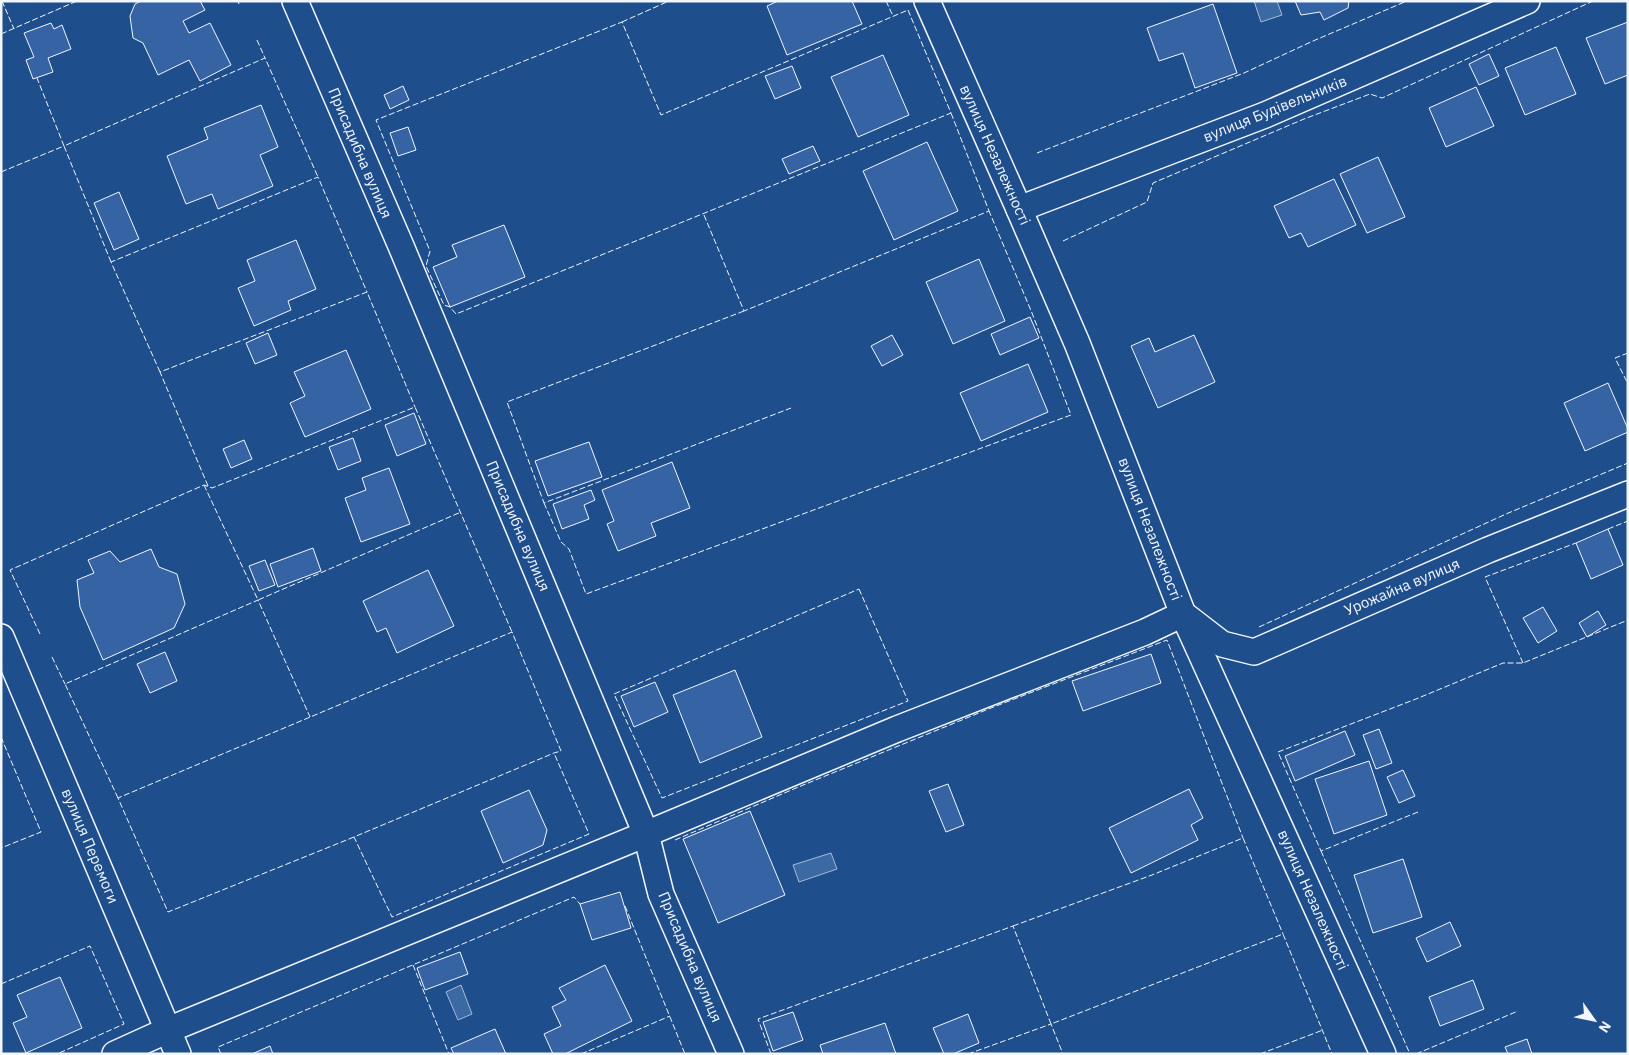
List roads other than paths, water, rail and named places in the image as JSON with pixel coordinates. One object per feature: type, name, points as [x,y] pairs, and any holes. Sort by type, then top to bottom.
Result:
[{"type":"street","name":"Присадибна вулиця","points":[[295,1],[401,246],[646,834],[661,894],[731,1054]]},
{"type":"street","name":"вулиця Незалежності","points":[[926,1],[1077,343],[1183,614],[1383,1054]]},
{"type":"street","name":"вулиця Будівельників","points":[[1019,209],[1265,116],[1527,1]]},
{"type":"street","name":"Урожайна вулиця","points":[[1183,614],[1222,644],[1254,652],[1488,550],[1628,494]]},
{"type":"street","points":[[115,1054],[168,1030],[896,730],[1145,632],[1183,614]]},
{"type":"street","name":"вулиця Перемоги","points":[[1,637],[178,1054]]},
{"type":"water","points":[[1254,1],[1277,1],[1282,15],[1261,22]]},
{"type":"water","points":[[831,853],[837,869],[799,882],[793,865]]},
{"type":"water","points":[[461,985],[472,1014],[458,1020],[446,992]]}]
